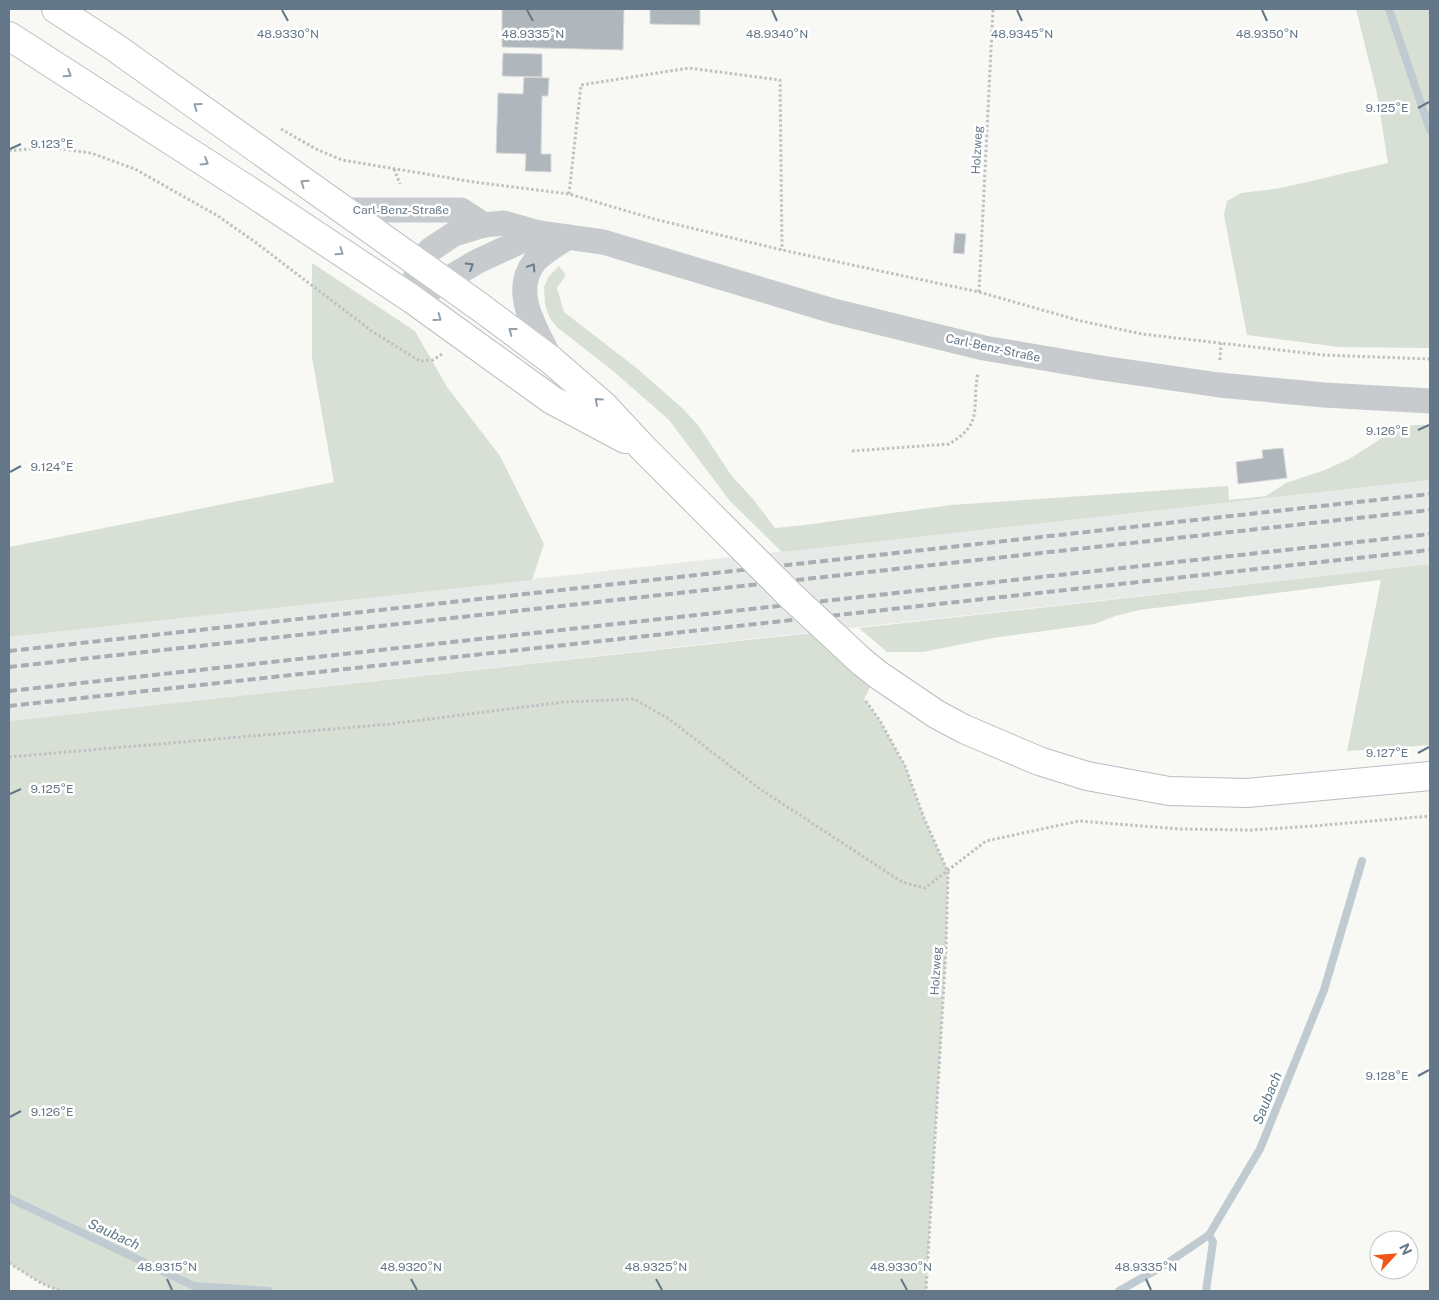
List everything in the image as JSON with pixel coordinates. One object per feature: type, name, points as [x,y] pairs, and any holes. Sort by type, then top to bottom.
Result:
[{"type":"main road","points":[[56,9],[113,46],[344,210],[550,360],[603,405],[698,504],[790,595],[869,667],[936,714],[964,729],[1039,761],[1087,776],[1169,791],[1247,793],[1430,776]]},
{"type":"main road","points":[[9,36],[251,192],[412,299],[552,400],[644,449]]},
{"type":"street","name":"Carl-Benz-Straße","points":[[344,210],[461,210],[484,225]]},
{"type":"street","name":"Carl-Benz-Straße","points":[[418,263],[430,250],[454,234],[484,225],[504,224],[538,233],[603,242],[833,311],[984,348],[1219,385],[1324,395],[1430,401]]},
{"type":"street","points":[[412,299],[476,262],[538,233]]},
{"type":"street","points":[[550,360],[525,304],[524,284],[530,269],[537,259],[568,236]]},
{"type":"street","points":[[412,299],[418,263]]},
{"type":"path","name":"Holzweg","points":[[979,292],[993,9]]},
{"type":"path","points":[[569,194],[581,85],[689,68],[780,80],[782,250]]},
{"type":"path","points":[[274,124],[296,139],[342,160],[474,182],[569,194],[654,219],[782,250],[979,292],[1082,321],[1142,334],[1323,355],[1430,359]]},
{"type":"path","points":[[9,151],[47,147],[91,153],[135,169],[218,216],[373,332],[420,361],[433,360],[465,337]]},
{"type":"path","points":[[852,451],[949,444],[961,437],[970,428],[976,410],[975,388],[984,348]]},
{"type":"path","name":"Holzweg","points":[[869,667],[864,699],[880,721],[905,766],[924,818],[948,872],[946,949],[926,1291]]},
{"type":"path","points":[[9,757],[390,724],[564,702],[634,699],[669,719],[760,789],[902,882],[925,888],[986,841],[1079,821],[1180,829],[1250,830],[1430,816]]},
{"type":"path","points":[[9,1263],[41,1283],[60,1291]]},
{"type":"shaded area","points":[[1356,9],[1430,9],[1430,348],[1339,347],[1247,335],[1224,215],[1227,201],[1241,193],[1281,188],[1388,163],[1377,94]]},
{"type":"shaded area","points":[[312,263],[415,331],[447,387],[500,456],[544,544],[532,580],[9,637],[9,547],[334,482],[312,357]]},
{"type":"shaded area","points":[[559,266],[566,275],[557,288],[564,312],[639,370],[682,408],[698,425],[731,475],[753,499],[775,528],[951,505],[1228,486],[1229,500],[1266,496],[1286,483],[1325,470],[1351,458],[1402,425],[1430,425],[1430,480],[782,552],[730,501],[669,420],[612,370],[558,328],[550,319],[545,304],[544,287],[549,276]]},
{"type":"shaded area","points":[[1430,480],[1430,564],[9,721],[9,637]]},
{"type":"shaded area","points":[[1430,564],[1430,745],[1347,751],[1381,580],[1139,610],[1115,616],[1095,624],[993,638],[923,652],[887,652],[859,628]]},
{"type":"shaded area","points":[[831,631],[877,674],[864,699],[880,721],[905,766],[924,818],[948,872],[946,949],[926,1291],[60,1291],[41,1283],[9,1263],[9,721]]},
{"type":"building","points":[[502,9],[624,9],[623,50],[502,47]]},
{"type":"building","points":[[650,9],[700,9],[700,25],[650,24]]},
{"type":"building","points":[[503,53],[542,54],[542,77],[502,76]]},
{"type":"building","points":[[524,77],[549,78],[548,96],[542,96],[541,154],[551,154],[551,172],[525,171],[526,154],[496,153],[498,93],[523,94]]},
{"type":"building","points":[[955,233],[966,234],[964,254],[953,253]]},
{"type":"building","points":[[1283,448],[1287,478],[1238,484],[1236,462],[1263,458],[1262,450]]},
{"type":"waterway","name":"Saubach","points":[[1389,9],[1430,130]]},
{"type":"waterway","name":"Saubach","points":[[1119,1291],[1163,1266],[1209,1235],[1260,1149],[1324,990],[1362,861]]},
{"type":"waterway","name":"Saubach","points":[[9,1198],[194,1286],[269,1291]]},
{"type":"waterway","points":[[1206,1291],[1213,1242],[1209,1235]]},
{"type":"railway","points":[[9,651],[1430,494]]},
{"type":"railway","points":[[9,667],[1430,510]]},
{"type":"railway","points":[[9,691],[1430,534]]},
{"type":"railway","points":[[9,706],[1430,550]]}]
